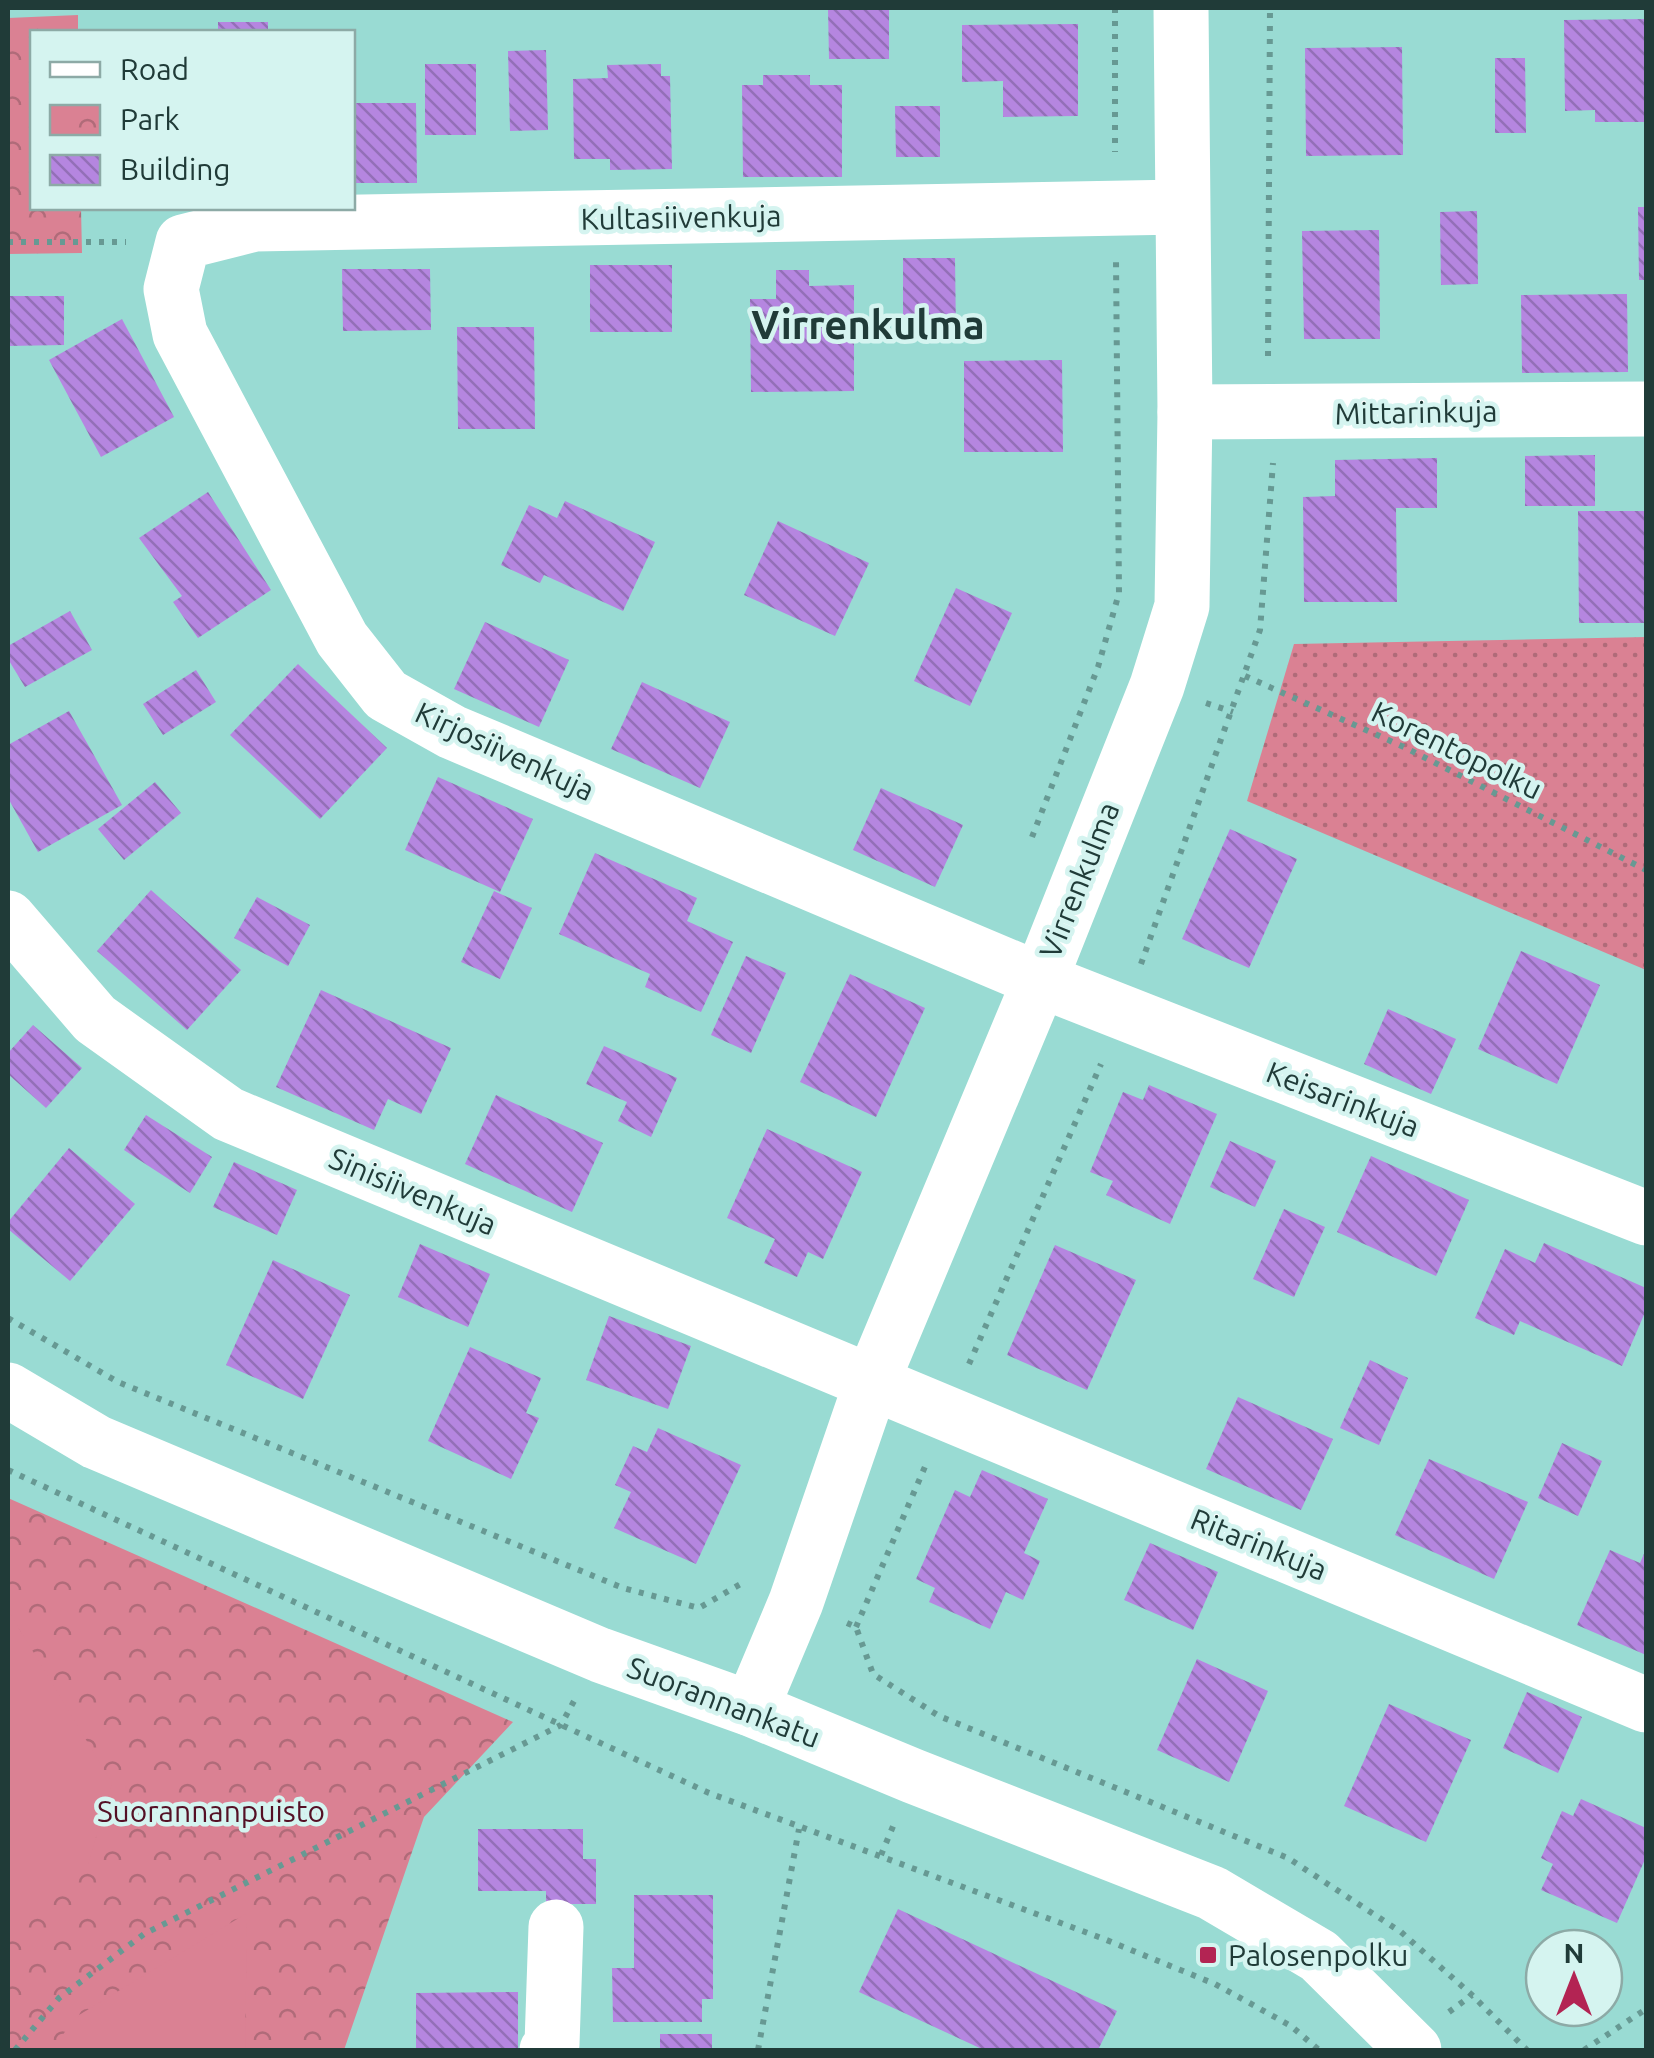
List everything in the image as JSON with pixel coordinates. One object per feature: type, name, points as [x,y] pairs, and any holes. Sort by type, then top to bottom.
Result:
[{"type":"street","name":"Virrenkulma","points":[[751,1709],[796,1602],[871,1384],[1040,980],[1157,686],[1182,606],[1185,412],[1181,8]]},
{"type":"street","name":"Kultasiivenkuja","points":[[183,242],[255,224],[1181,207]]},
{"type":"street","name":"Kirjosiivenkuja","points":[[183,242],[171,289],[180,334],[342,638],[386,694],[452,732],[1040,980]]},
{"type":"street","name":"Mittarinkuja","points":[[1185,412],[1646,409]]},
{"type":"street","name":"Sinisiivenkuja","points":[[8,918],[95,1019],[228,1114],[871,1384]]},
{"type":"street","name":"Keisarinkuja","points":[[1040,980],[1646,1218]]},
{"type":"street","name":"Ritarinkuja","points":[[871,1384],[1646,1705]]},
{"type":"street","name":"Suorannankatu","points":[[8,1390],[96,1442],[600,1656],[751,1709],[1212,1893],[1319,1956],[1414,2050]]},
{"type":"street","points":[[547,2050],[552,2044],[556,1927]]},
{"type":"path","points":[[1028,848],[1098,668],[1119,594],[1114,8]]},
{"type":"path","points":[[8,242],[183,242]]},
{"type":"path","name":"Korentopolku","points":[[1245,676],[1404,747],[1646,870]]},
{"type":"path","points":[[8,1318],[118,1382],[624,1588],[699,1608],[745,1582],[796,1602]]},
{"type":"path","points":[[8,1470],[708,1792],[1215,1984],[1291,2026],[1319,2050]]},
{"type":"path","points":[[15,2050],[59,1998],[144,1934],[561,1725]]},
{"type":"path","points":[[758,2050],[799,1829]]},
{"type":"path","points":[[1584,2050],[1646,2008]]},
{"type":"green space","points":[[78,15],[78,30],[30,30],[30,210],[81,210],[82,253],[8,254],[8,18]]},
{"type":"green space","points":[[1646,637],[1646,970],[1247,801],[1294,644]]},
{"type":"green space","name":"Suorannanpuisto","points":[[8,1498],[513,1722],[424,1817],[344,2050],[8,2050]]},
{"type":"green space","points":[[8,1610],[112,1783],[88,1864],[8,1942]]},
{"type":"green space","points":[[247,1913],[245,2050],[50,2050],[79,2015]]},
{"type":"building","points":[[828,8],[889,8],[889,59],[829,59]]},
{"type":"building","points":[[1646,19],[1646,122],[1595,122],[1595,110],[1565,111],[1564,20]]},
{"type":"building","points":[[218,22],[268,22],[268,30],[218,30]]},
{"type":"building","points":[[1078,24],[1078,116],[1003,117],[1003,81],[962,82],[962,25]]},
{"type":"building","points":[[1402,47],[1403,155],[1306,156],[1305,48]]},
{"type":"building","points":[[546,50],[548,130],[510,131],[508,51]]},
{"type":"building","points":[[1495,58],[1525,58],[1526,133],[1495,133]]},
{"type":"building","points":[[425,64],[476,64],[476,135],[425,135]]},
{"type":"building","points":[[661,64],[661,76],[670,76],[672,169],[610,170],[610,159],[574,159],[573,79],[608,78],[607,65]]},
{"type":"building","points":[[763,75],[810,75],[810,85],[842,85],[842,177],[743,177],[742,85],[763,85]]},
{"type":"building","points":[[355,103],[416,103],[417,183],[355,183]]},
{"type":"building","points":[[895,106],[940,106],[940,157],[896,157]]},
{"type":"building","points":[[1638,207],[1646,207],[1646,280],[1639,280]]},
{"type":"building","points":[[1477,211],[1478,284],[1441,285],[1440,212]]},
{"type":"building","points":[[1379,230],[1380,339],[1304,339],[1302,231]]},
{"type":"building","points":[[903,258],[955,258],[956,334],[903,334]]},
{"type":"building","points":[[590,265],[672,265],[672,332],[590,332]]},
{"type":"building","points":[[342,269],[430,269],[431,330],[343,331]]},
{"type":"building","points":[[776,270],[809,270],[809,286],[854,285],[854,391],[751,392],[750,299],[776,299]]},
{"type":"building","points":[[1627,294],[1628,372],[1522,373],[1521,295]]},
{"type":"building","points":[[8,296],[64,296],[64,345],[8,346]]},
{"type":"building","points":[[122,319],[174,417],[101,457],[49,360]]},
{"type":"building","points":[[457,327],[534,327],[535,429],[458,429]]},
{"type":"building","points":[[1062,360],[1063,452],[964,452],[964,361]]},
{"type":"building","points":[[1595,455],[1595,506],[1525,506],[1525,456]]},
{"type":"building","points":[[1437,458],[1437,508],[1396,508],[1397,602],[1304,602],[1303,497],[1335,496],[1335,460]]},
{"type":"building","points":[[208,492],[271,590],[198,638],[173,602],[182,596],[139,538]]},
{"type":"building","points":[[565,501],[655,542],[623,611],[544,575],[540,583],[501,565],[529,505],[557,518]]},
{"type":"building","points":[[1578,511],[1646,511],[1646,623],[1579,623]]},
{"type":"building","points":[[778,521],[869,563],[835,636],[744,595]]},
{"type":"building","points":[[956,588],[1012,613],[970,706],[914,681]]},
{"type":"building","points":[[70,611],[92,650],[25,687],[8,659],[8,646]]},
{"type":"building","points":[[485,622],[569,660],[539,727],[454,689]]},
{"type":"building","points":[[298,664],[387,748],[320,819],[230,735]]},
{"type":"building","points":[[196,670],[216,702],[163,735],[143,704]]},
{"type":"building","points":[[642,682],[730,722],[700,788],[611,749]]},
{"type":"building","points":[[69,711],[122,805],[38,852],[8,798],[8,745]]},
{"type":"building","points":[[438,777],[533,819],[500,892],[405,850]]},
{"type":"building","points":[[155,782],[181,813],[124,860],[98,829]]},
{"type":"building","points":[[881,788],[963,825],[935,887],[853,850]]},
{"type":"building","points":[[1230,829],[1297,859],[1249,968],[1182,939]]},
{"type":"building","points":[[595,853],[697,898],[687,921],[733,942],[701,1012],[645,987],[650,974],[559,934]]},
{"type":"building","points":[[151,890],[241,970],[187,1030],[97,951]]},
{"type":"building","points":[[494,891],[532,908],[500,979],[461,962]]},
{"type":"building","points":[[257,897],[310,925],[288,966],[234,938]]},
{"type":"building","points":[[1521,951],[1600,985],[1557,1084],[1478,1049]]},
{"type":"building","points":[[746,956],[786,973],[751,1053],[711,1035]]},
{"type":"building","points":[[850,974],[925,1008],[876,1117],[800,1082]]},
{"type":"building","points":[[321,990],[451,1048],[421,1114],[388,1099],[374,1130],[276,1087]]},
{"type":"building","points":[[1388,1009],[1456,1039],[1431,1094],[1364,1064]]},
{"type":"building","points":[[33,1025],[82,1068],[46,1108],[8,1074],[8,1053]]},
{"type":"building","points":[[604,1046],[677,1078],[651,1137],[618,1121],[627,1102],[586,1084]]},
{"type":"building","points":[[1149,1085],[1217,1114],[1170,1224],[1106,1195],[1113,1181],[1090,1172],[1123,1092],[1143,1100]]},
{"type":"building","points":[[496,1095],[603,1143],[572,1212],[465,1164]]},
{"type":"building","points":[[146,1115],[212,1157],[190,1193],[124,1150]]},
{"type":"building","points":[[767,1129],[862,1172],[823,1259],[808,1252],[797,1277],[764,1263],[775,1239],[727,1218]]},
{"type":"building","points":[[1230,1141],[1276,1161],[1255,1207],[1210,1187]]},
{"type":"building","points":[[69,1148],[135,1204],[70,1281],[8,1229],[8,1222]]},
{"type":"building","points":[[1371,1156],[1469,1200],[1436,1276],[1337,1232]]},
{"type":"building","points":[[234,1162],[297,1190],[277,1235],[213,1207]]},
{"type":"building","points":[[1284,1209],[1325,1227],[1294,1297],[1253,1279]]},
{"type":"building","points":[[1544,1243],[1646,1288],[1646,1310],[1622,1366],[1520,1321],[1514,1335],[1475,1318],[1505,1249],[1535,1263]]},
{"type":"building","points":[[420,1244],[490,1274],[468,1327],[398,1297]]},
{"type":"building","points":[[1055,1245],[1136,1280],[1087,1390],[1007,1355]]},
{"type":"building","points":[[273,1260],[350,1295],[303,1399],[226,1365]]},
{"type":"building","points":[[609,1316],[691,1346],[668,1409],[586,1380]]},
{"type":"building","points":[[470,1347],[541,1378],[526,1413],[539,1418],[511,1479],[428,1441]]},
{"type":"building","points":[[1370,1360],[1408,1378],[1379,1445],[1340,1428]]},
{"type":"building","points":[[1238,1397],[1333,1439],[1301,1510],[1206,1469]]},
{"type":"building","points":[[658,1428],[741,1465],[696,1564],[614,1528],[631,1492],[615,1485],[633,1446],[647,1452]]},
{"type":"building","points":[[1562,1443],[1602,1461],[1578,1516],[1538,1498]]},
{"type":"building","points":[[1429,1459],[1528,1502],[1494,1579],[1395,1535]]},
{"type":"building","points":[[982,1470],[1048,1499],[1024,1553],[1040,1561],[1023,1600],[1006,1592],[990,1629],[929,1602],[935,1588],[916,1579],[955,1490],[970,1497]]},
{"type":"building","points":[[1150,1543],[1218,1572],[1193,1630],[1124,1600]]},
{"type":"building","points":[[1646,1549],[1646,1655],[1577,1625],[1610,1550],[1640,1563]]},
{"type":"building","points":[[1197,1659],[1268,1691],[1229,1782],[1157,1750]]},
{"type":"building","points":[[1527,1692],[1582,1717],[1558,1773],[1503,1748]]},
{"type":"building","points":[[1389,1704],[1471,1740],[1426,1842],[1344,1806]]},
{"type":"building","points":[[1581,1799],[1646,1828],[1646,1857],[1617,1923],[1541,1890],[1553,1864],[1541,1858],[1562,1811],[1573,1816]]},
{"type":"building","points":[[478,1829],[583,1829],[583,1859],[596,1859],[596,1904],[546,1904],[546,1891],[478,1891]]},
{"type":"building","points":[[634,1895],[713,1895],[713,1999],[702,1999],[702,2022],[613,2022],[612,1968],[634,1968]]},
{"type":"building","points":[[898,1909],[1117,2011],[1098,2050],[984,2050],[859,1992]]},
{"type":"building","points":[[518,1992],[518,2050],[416,2050],[416,1993]]},
{"type":"building","points":[[660,2034],[712,2034],[712,2050],[660,2050]]},
{"type":"place","name":"Palosenpolku","points":[[1208,1955]]},
{"type":"district","name":"Virrenkulma","points":[[868,324]]}]
